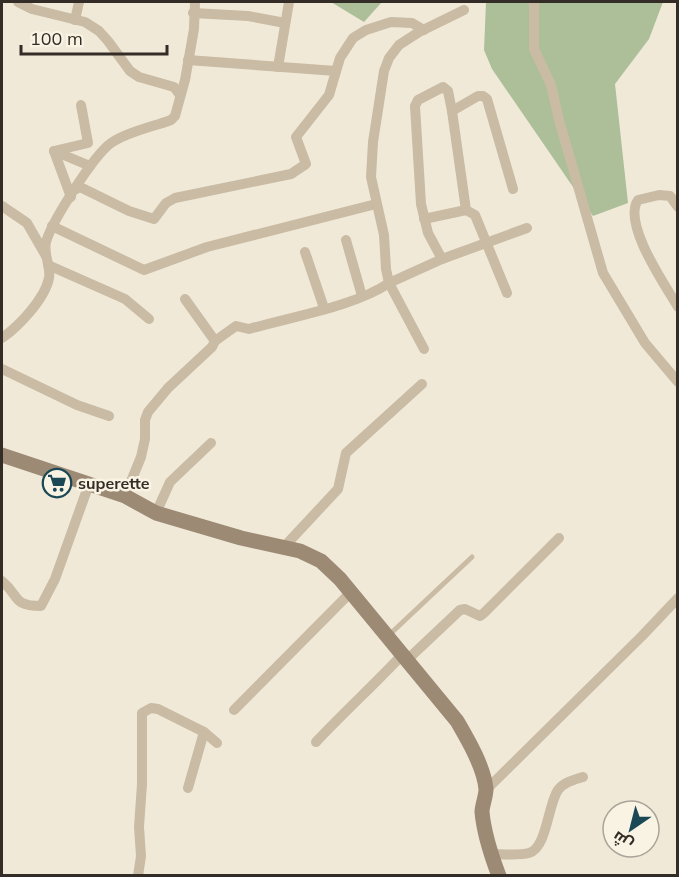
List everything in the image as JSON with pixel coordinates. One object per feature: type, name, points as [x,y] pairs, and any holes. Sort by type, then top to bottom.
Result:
[{"type":"street","points":[[20,2],[32,9],[85,22],[99,31],[126,68],[134,74],[174,87],[180,95]]},
{"type":"street","points":[[75,20],[79,2]]},
{"type":"street","points":[[278,67],[290,2]]},
{"type":"street","points":[[534,2],[534,50],[551,85],[603,273],[645,344],[678,382]]},
{"type":"street","points":[[2,338],[22,322],[43,291],[49,278],[46,243],[52,226],[98,155],[113,142],[172,119],[177,111],[194,28],[194,7],[285,23]]},
{"type":"street","points":[[424,349],[389,283],[384,235],[371,177],[372,154],[384,71],[395,49],[408,38],[464,10]]},
{"type":"street","points":[[73,193],[80,187],[152,220],[159,215],[166,203],[175,198],[291,174],[306,164],[296,137],[329,95],[344,50],[359,33],[391,22],[416,23],[424,30]]},
{"type":"street","points":[[188,60],[336,71]]},
{"type":"street","points":[[442,259],[428,233],[424,219],[415,104],[418,100],[443,87],[448,91],[452,111],[466,210]]},
{"type":"street","points":[[452,111],[478,96],[487,99],[513,189]]},
{"type":"street","points":[[81,105],[88,144],[98,155]]},
{"type":"street","points":[[54,151],[88,144]]},
{"type":"street","points":[[54,151],[73,193]]},
{"type":"street","points":[[54,151],[90,166]]},
{"type":"street","points":[[678,207],[670,196],[659,195],[638,200],[633,208],[642,242],[678,307]]},
{"type":"street","points":[[52,226],[144,270],[207,247],[376,204]]},
{"type":"street","points":[[2,207],[27,223],[48,262],[125,298],[149,319]]},
{"type":"street","points":[[424,219],[466,210],[475,215],[507,292]]},
{"type":"street","points":[[125,496],[142,452],[148,412],[168,388],[216,341],[236,326],[249,329],[362,296],[442,259],[527,228]]},
{"type":"street","points":[[346,240],[362,296]]},
{"type":"street","points":[[305,252],[324,308]]},
{"type":"street","points":[[185,299],[216,341]]},
{"type":"street","points":[[2,369],[77,405],[109,416]]},
{"type":"street","points":[[283,548],[338,489],[346,453],[422,384]]},
{"type":"street","points":[[156,513],[170,482],[211,443]]},
{"type":"street","points":[[2,455],[125,496],[156,513],[241,538],[300,551],[321,561],[351,592],[457,721],[476,756],[486,790],[482,810],[491,854],[499,876]]},
{"type":"street","points":[[2,581],[21,603],[40,606],[54,579],[89,484]]},
{"type":"street","points":[[316,742],[345,711],[460,610],[465,609],[480,616],[484,613],[559,538]]},
{"type":"street","points":[[234,710],[351,592]]},
{"type":"street","points":[[486,790],[678,598]]},
{"type":"street","points":[[138,876],[141,856],[139,826],[142,784],[142,713],[151,708],[158,709],[204,732],[217,743]]},
{"type":"street","points":[[188,788],[204,732]]},
{"type":"street","points":[[491,854],[530,853],[536,849],[542,839],[558,789],[566,782],[583,777]]},
{"type":"lane","points":[[387,636],[472,557]]},
{"type":"green space","points":[[331,2],[382,2],[364,22]]},
{"type":"green space","points":[[486,2],[663,2],[649,39],[615,84],[628,203],[593,216],[492,69],[484,50]]},
{"type":"place","name":"superette","points":[[57,483]]}]
